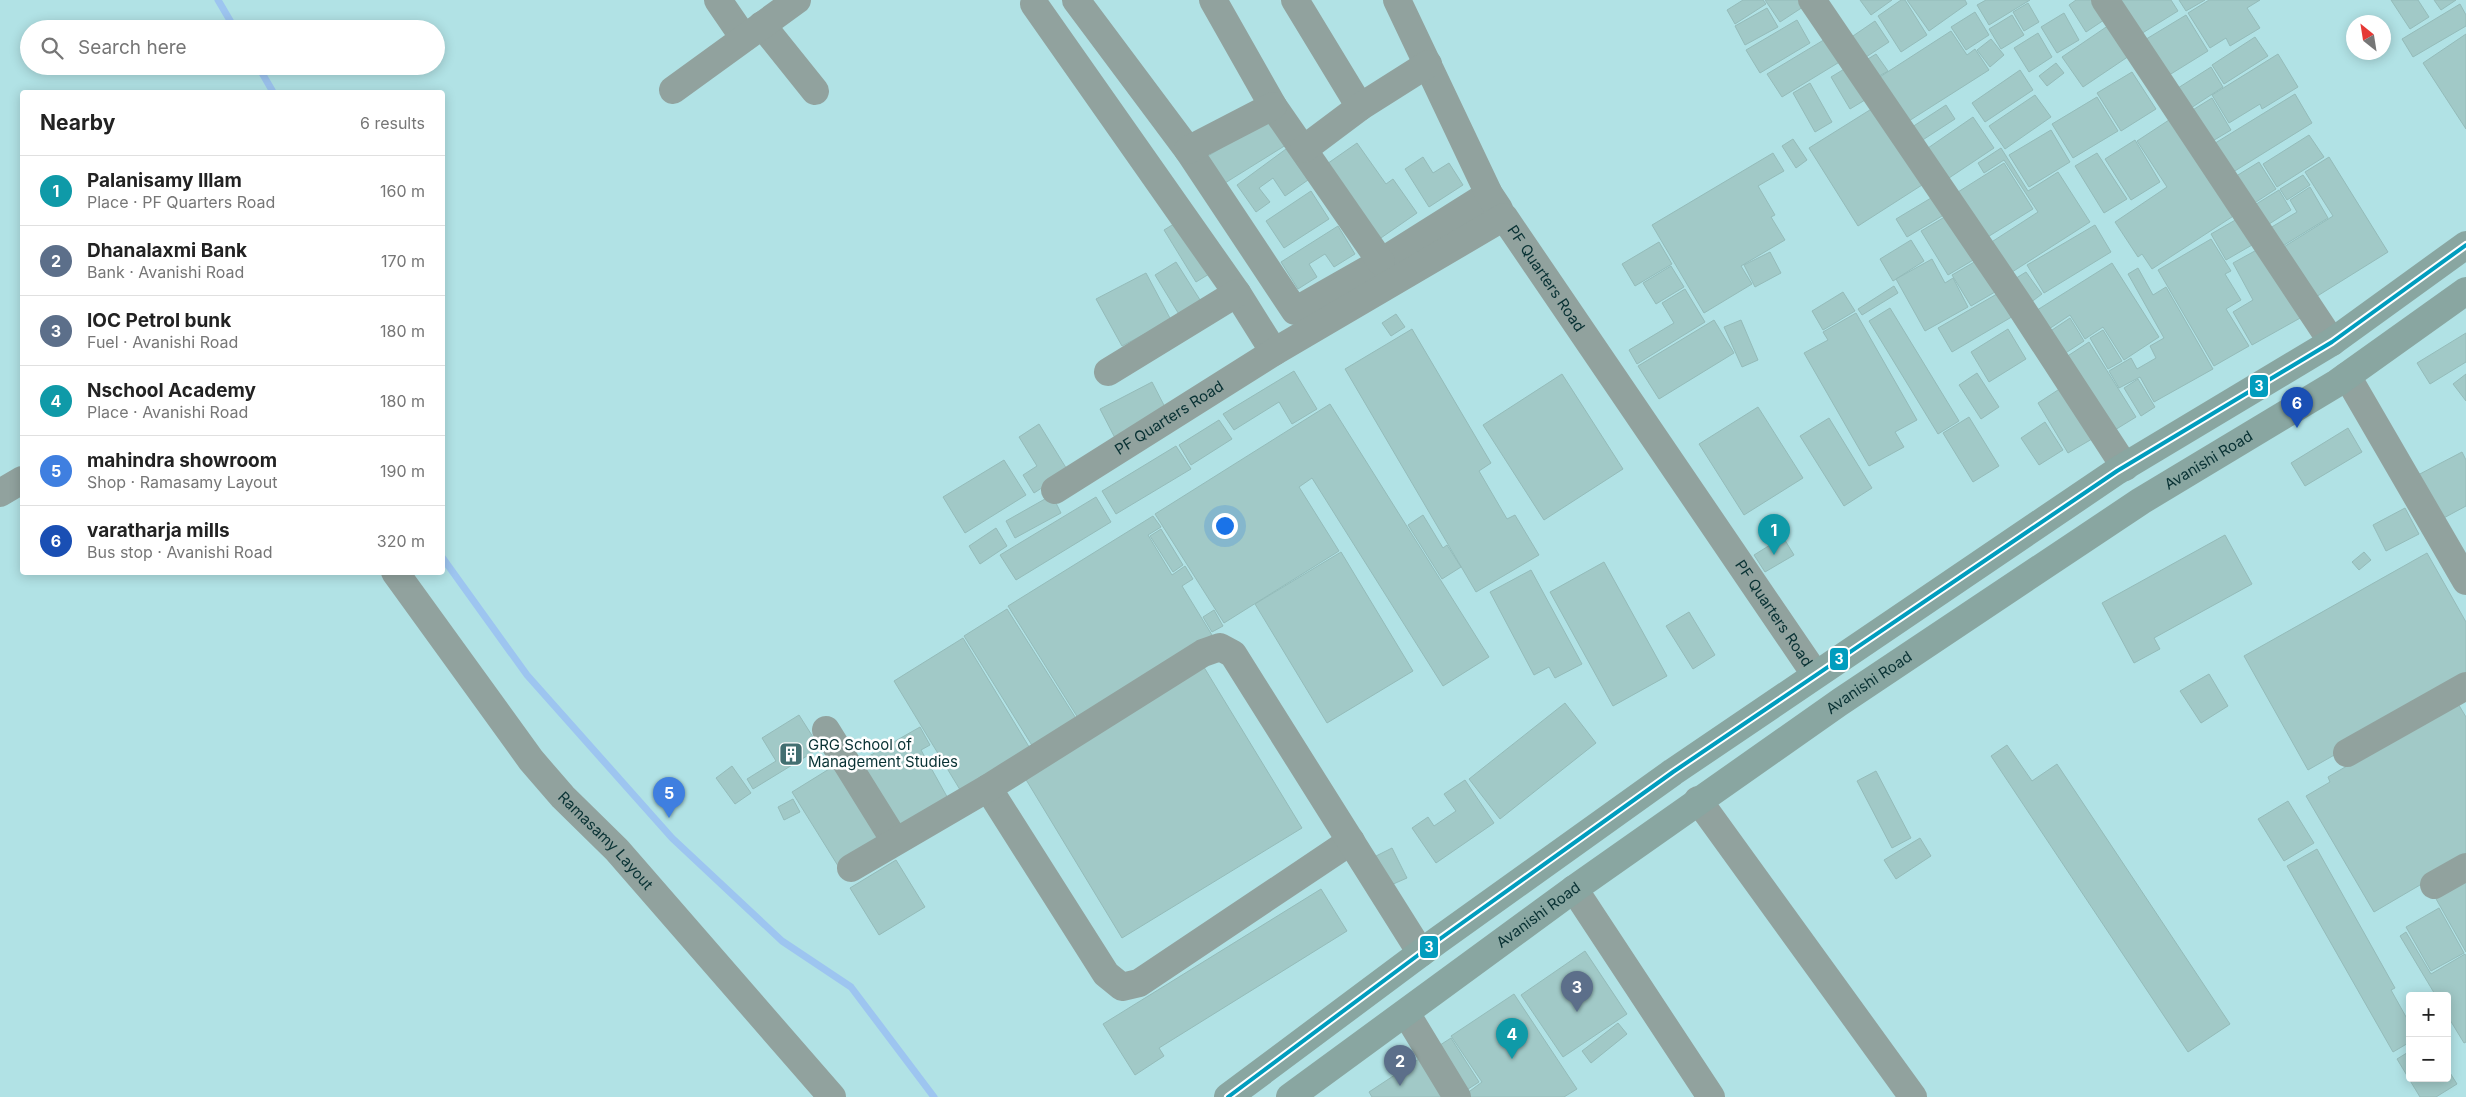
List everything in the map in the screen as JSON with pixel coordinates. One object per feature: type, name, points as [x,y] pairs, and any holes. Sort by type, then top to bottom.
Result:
[{"type":"main road","points":[[1228,1097],[1421,953],[1673,772],[1815,674],[2125,467],[2332,342],[2466,245]]},
{"type":"main road","name":"Avanishi Road","points":[[1290,1097],[1698,800],[2141,501],[2347,376],[2466,291]]},
{"type":"street","points":[[718,0],[815,91]]},
{"type":"street","points":[[673,90],[797,0]]},
{"type":"street","points":[[1076,0],[1188,150],[1295,311],[1381,262],[1489,194]]},
{"type":"street","points":[[1213,0],[1273,106],[1381,262]]},
{"type":"street","points":[[1295,0],[1360,107]]},
{"type":"street","points":[[1397,0],[1489,194],[1504,217]]},
{"type":"street","points":[[1812,0],[2016,300],[2125,467]]},
{"type":"street","points":[[2105,0],[2332,342]]},
{"type":"street","points":[[1034,4],[1237,293],[1274,352]]},
{"type":"street","points":[[1304,149],[1360,107],[1428,64]]},
{"type":"street","points":[[1188,150],[1273,106]]},
{"type":"street","name":"PF Quarters Road","points":[[1055,490],[1274,352],[1504,217],[1815,674]]},
{"type":"street","points":[[1108,372],[1237,293]]},
{"type":"street","points":[[2347,376],[2466,581]]},
{"type":"street","points":[[0,493],[20,481]]},
{"type":"street","name":"Ramasamy Layout","points":[[397,575],[531,760],[563,797],[617,850],[832,1097]]},
{"type":"street","points":[[851,868],[988,788],[1203,653],[1220,647],[1233,654],[1421,953]]},
{"type":"street","points":[[2347,753],[2466,686]]},
{"type":"street","points":[[826,730],[895,841]]},
{"type":"street","points":[[988,788],[1106,974],[1122,987],[1139,983],[1351,841]]},
{"type":"street","points":[[1698,800],[1913,1097]]},
{"type":"street","points":[[2434,885],[2466,867]]},
{"type":"street","points":[[1574,889],[1711,1097]]},
{"type":"street","points":[[1406,1012],[1457,1097]]},
{"type":"building","points":[[1743,0],[1763,0],[1766,4],[1735,24],[1727,10]]},
{"type":"building","points":[[1765,0],[1803,0],[1806,5],[1780,22]]},
{"type":"building","points":[[1860,0],[1892,0],[1871,15]]},
{"type":"building","points":[[1901,0],[1905,0],[1927,35],[1901,52],[1878,16]]},
{"type":"building","points":[[1907,0],[1965,0],[1967,4],[1929,31]]},
{"type":"building","points":[[1986,0],[2030,0],[1989,25],[1977,5]]},
{"type":"building","points":[[2076,0],[2100,0],[2110,16],[2086,32],[2069,5]]},
{"type":"building","points":[[2114,0],[2171,0],[2178,11],[2136,37]]},
{"type":"building","points":[[2179,0],[2205,0],[2186,11]]},
{"type":"building","points":[[2209,0],[2260,0],[2247,8],[2260,28],[2230,46],[2226,38],[2210,48],[2188,13]]},
{"type":"building","points":[[2391,0],[2418,0],[2429,17],[2410,29]]},
{"type":"building","points":[[2434,0],[2456,0],[2441,10]]},
{"type":"building","points":[[2028,3],[2039,22],[2024,31],[2013,12]]},
{"type":"building","points":[[2460,4],[2466,15],[2466,26],[2413,57],[2402,39]]},
{"type":"building","points":[[1767,8],[1778,27],[1745,45],[1735,26]]},
{"type":"building","points":[[1975,12],[1989,35],[1966,50],[1951,27]]},
{"type":"building","points":[[2064,13],[2079,40],[2057,53],[2041,27]]},
{"type":"building","points":[[2012,15],[2024,35],[2001,49],[1989,29]]},
{"type":"building","points":[[2186,15],[2208,51],[2166,77],[2143,41]]},
{"type":"building","points":[[1797,20],[1810,43],[1760,73],[1746,50]]},
{"type":"building","points":[[1875,21],[1889,42],[1863,59],[1850,38]]},
{"type":"building","points":[[2115,21],[2135,52],[2083,87],[2062,57]]},
{"type":"building","points":[[1951,31],[1967,55],[1975,49],[1989,70],[1901,126],[1872,82]]},
{"type":"building","points":[[2038,33],[2052,57],[2029,72],[2014,48]]},
{"type":"building","points":[[2466,34],[2466,129],[2423,63]]},
{"type":"building","points":[[1832,35],[1846,58],[1782,97],[1767,74]]},
{"type":"building","points":[[2255,37],[2268,56],[2224,84],[2212,65]]},
{"type":"building","points":[[1991,39],[2004,55],[1990,67],[1977,50]]},
{"type":"building","points":[[1876,54],[1888,71],[1874,79],[1863,62]]},
{"type":"building","points":[[2278,54],[2298,87],[2262,109],[2260,104],[2229,123],[2212,95]]},
{"type":"building","points":[[2056,63],[2064,73],[2047,86],[2039,76]]},
{"type":"building","points":[[1851,65],[1870,97],[1850,109],[1831,77]]},
{"type":"building","points":[[2211,67],[2223,87],[2191,108],[2178,88]]},
{"type":"building","points":[[2020,70],[2033,90],[1985,122],[1972,103]]},
{"type":"building","points":[[2132,72],[2156,109],[2121,131],[2097,93]]},
{"type":"building","points":[[1810,83],[1832,122],[1815,132],[1793,93]]},
{"type":"building","points":[[2295,94],[2312,123],[2230,174],[2212,145]]},
{"type":"building","points":[[2035,95],[2051,117],[2005,149],[1989,126]]},
{"type":"building","points":[[2097,97],[2118,131],[2073,158],[2052,124]]},
{"type":"building","points":[[2212,98],[2231,130],[2211,142],[2191,111]]},
{"type":"building","points":[[1946,105],[1955,119],[1918,143],[1909,129]]},
{"type":"building","points":[[1873,108],[1922,185],[1858,226],[1809,148]]},
{"type":"building","points":[[1267,115],[1286,145],[1225,183],[1208,156],[1242,135]]},
{"type":"building","points":[[1973,117],[1994,148],[1949,178],[1928,148]]},
{"type":"building","points":[[2169,120],[2238,213],[2152,269],[2142,254],[2138,257],[2115,222],[2167,187],[2137,141]]},
{"type":"building","points":[[2051,130],[2070,162],[2029,187],[2009,155]]},
{"type":"building","points":[[2309,135],[2324,157],[2277,187],[2263,164]]},
{"type":"building","points":[[1793,139],[1807,160],[1796,168],[1782,146]]},
{"type":"building","points":[[2135,140],[2160,182],[2131,200],[2105,159]]},
{"type":"building","points":[[1357,143],[1386,184],[1393,179],[1417,213],[1378,240],[1324,166]]},
{"type":"building","points":[[2001,148],[2028,191],[2058,172],[2090,222],[2009,274],[1990,243],[2038,212],[2004,160],[1984,173],[1978,163]]},
{"type":"building","points":[[1286,149],[1308,180],[1285,196],[1273,178],[1259,188],[1270,202],[1256,212],[1237,185]]},
{"type":"building","points":[[1773,153],[1784,171],[1758,186],[1775,215],[1771,217],[1785,240],[1741,266],[1752,284],[1704,313],[1652,225]]},
{"type":"building","points":[[2097,153],[2127,199],[2104,213],[2075,166]]},
{"type":"building","points":[[1423,157],[1433,173],[1449,163],[1463,185],[1429,207],[1405,169]]},
{"type":"building","points":[[2329,157],[2388,252],[2311,300],[2279,250],[2333,216],[2305,172]]},
{"type":"building","points":[[2259,162],[2276,189],[2250,206],[2233,178]]},
{"type":"building","points":[[2004,163],[2033,209],[1986,238],[1958,192]]},
{"type":"building","points":[[2303,175],[2310,185],[2287,200],[2280,189]]},
{"type":"building","points":[[2310,187],[2328,218],[2281,247],[2270,228],[2297,212],[2290,200]]},
{"type":"building","points":[[2279,190],[2291,210],[2266,226],[2253,206]]},
{"type":"building","points":[[1311,191],[1329,219],[1284,248],[1266,221]]},
{"type":"building","points":[[1936,195],[1947,213],[1907,237],[1896,219]]},
{"type":"building","points":[[1948,215],[1975,259],[1948,275],[1921,231]]},
{"type":"building","points":[[2244,215],[2259,241],[2226,260],[2211,234]]},
{"type":"building","points":[[1182,219],[1214,271],[1196,282],[1164,230]]},
{"type":"building","points":[[2095,225],[2111,252],[2044,293],[2027,265]]},
{"type":"building","points":[[1338,226],[1355,254],[1334,267],[1325,254],[1309,264],[1317,277],[1298,289],[1281,262]]},
{"type":"building","points":[[2211,239],[2231,271],[2225,274],[2241,300],[2226,309],[2249,346],[2214,366],[2158,270]]},
{"type":"building","points":[[1911,240],[1924,261],[1893,281],[1880,259]]},
{"type":"building","points":[[1659,242],[1672,264],[1635,286],[1622,264]]},
{"type":"building","points":[[2262,247],[2302,317],[2252,345],[2233,312],[2253,300],[2233,263]]},
{"type":"building","points":[[1770,252],[1781,273],[1755,287],[1744,265]]},
{"type":"building","points":[[1932,259],[1945,283],[1953,278],[1968,307],[1925,331],[1896,279]]},
{"type":"building","points":[[1976,261],[1995,292],[1971,306],[1952,275]]},
{"type":"building","points":[[1176,262],[1202,303],[1180,316],[1155,275]]},
{"type":"building","points":[[2112,263],[2159,337],[2124,360],[2103,327],[2085,339],[2070,315],[2046,331],[2034,312]]},
{"type":"building","points":[[1671,266],[1684,287],[1656,304],[1643,283]]},
{"type":"building","points":[[2138,268],[2153,295],[2166,287],[2213,369],[2154,402],[2140,377],[2119,388],[2109,371],[2131,358],[2137,369],[2156,358],[2150,346],[2164,338],[2128,274]]},
{"type":"building","points":[[2026,272],[2042,294],[2030,303],[2013,280]]},
{"type":"building","points":[[1146,273],[1171,320],[1122,346],[1096,299]]},
{"type":"building","points":[[1894,286],[1898,293],[1862,315],[1858,309]]},
{"type":"building","points":[[1685,289],[1705,322],[1637,364],[1629,350],[1674,323],[1662,303]]},
{"type":"building","points":[[2002,291],[2015,315],[1952,352],[1938,328]]},
{"type":"building","points":[[1843,292],[1855,311],[1823,330],[1812,311]]},
{"type":"building","points":[[1890,308],[1959,421],[1938,434],[1869,321]]},
{"type":"building","points":[[1856,313],[1917,420],[1895,432],[1904,447],[1869,466],[1804,353],[1828,340],[1823,332]]},
{"type":"building","points":[[1396,314],[1405,327],[1391,336],[1382,323]]},
{"type":"building","points":[[2070,318],[2084,341],[2064,354],[2049,332]]},
{"type":"building","points":[[1714,320],[1734,353],[1659,399],[1638,366]]},
{"type":"building","points":[[1741,320],[1758,360],[1742,367],[1724,327]]},
{"type":"building","points":[[1412,329],[1491,463],[1479,471],[1507,519],[1515,515],[1539,555],[1476,592],[1345,369]]},
{"type":"building","points":[[2008,329],[2026,359],[1989,382],[1971,352]]},
{"type":"building","points":[[2103,330],[2122,361],[2108,369],[2090,338]]},
{"type":"building","points":[[2466,333],[2466,362],[2430,384],[2417,363]]},
{"type":"building","points":[[2089,342],[2136,417],[2110,433],[2063,359]]},
{"type":"building","points":[[1294,371],[1317,409],[1292,424],[1279,402],[1234,430],[1223,414]]},
{"type":"building","points":[[1977,373],[1999,407],[1981,419],[1959,385]]},
{"type":"building","points":[[1562,374],[1623,469],[1544,520],[1483,425]]},
{"type":"building","points":[[2466,374],[2466,401],[2453,384]]},
{"type":"building","points":[[2138,379],[2155,407],[2141,416],[2124,388]]},
{"type":"building","points":[[1152,382],[1167,411],[1115,438],[1100,409]]},
{"type":"building","points":[[2061,388],[2092,439],[2068,453],[2038,403]]},
{"type":"building","points":[[1330,404],[1489,657],[1443,686],[1312,478],[1299,487],[1339,551],[1224,623],[1155,514]]},
{"type":"building","points":[[1758,407],[1803,478],[1744,515],[1699,444]]},
{"type":"building","points":[[1969,417],[1999,466],[1973,482],[1943,433]]},
{"type":"building","points":[[1829,418],[1872,488],[1844,506],[1800,436]]},
{"type":"building","points":[[1219,420],[1232,439],[1191,465],[1179,445]]},
{"type":"building","points":[[2045,422],[2063,450],[2039,465],[2021,438]]},
{"type":"building","points":[[1039,424],[1068,471],[1034,493],[1023,475],[1037,466],[1019,437]]},
{"type":"building","points":[[2348,428],[2362,452],[2305,486],[2291,463]]},
{"type":"building","points":[[1176,446],[1191,469],[1116,514],[1102,491]]},
{"type":"building","points":[[2462,452],[2466,460],[2466,506],[2440,520],[2416,476]]},
{"type":"building","points":[[1004,460],[1026,495],[965,533],[943,497]]},
{"type":"building","points":[[1052,495],[1061,513],[1015,538],[1006,521]]},
{"type":"building","points":[[1096,497],[1111,522],[1016,580],[1000,555]]},
{"type":"building","points":[[2405,508],[2419,534],[2386,551],[2373,525]]},
{"type":"building","points":[[1423,515],[1443,548],[1447,545],[1461,567],[1442,579],[1408,525]]},
{"type":"building","points":[[1153,516],[1161,527],[1148,535],[1172,575],[1185,566],[1193,579],[1182,586],[1212,635],[1078,718],[1008,606]]},
{"type":"building","points":[[996,528],[1007,546],[980,564],[969,546]]},
{"type":"building","points":[[1161,529],[1183,565],[1173,572],[1150,536]]},
{"type":"building","points":[[2225,535],[2252,584],[2154,638],[2160,649],[2134,663],[2102,603]]},
{"type":"building","points":[[1783,537],[1794,555],[1765,572],[1754,555]]},
{"type":"building","points":[[1341,552],[1413,671],[1327,723],[1255,604]]},
{"type":"building","points":[[2364,552],[2371,560],[2359,570],[2352,562]]},
{"type":"building","points":[[2427,553],[2466,622],[2466,680],[2308,770],[2244,656]]},
{"type":"building","points":[[1604,562],[1667,676],[1613,706],[1550,592]]},
{"type":"building","points":[[1531,570],[1582,664],[1555,678],[1549,667],[1534,675],[1490,592]]},
{"type":"building","points":[[1007,609],[1077,720],[1033,747],[964,636]]},
{"type":"building","points":[[1214,610],[1223,626],[1212,632],[1203,617]]},
{"type":"building","points":[[1689,612],[1715,655],[1693,669],[1666,626]]},
{"type":"building","points":[[963,638],[1031,750],[962,793],[894,681]]},
{"type":"building","points":[[1202,664],[1302,828],[1122,938],[1022,773]]},
{"type":"building","points":[[2209,674],[2228,706],[2201,723],[2180,691]]},
{"type":"building","points":[[2457,702],[2466,717],[2466,858],[2374,912],[2306,796],[2330,782],[2328,777]]},
{"type":"building","points":[[1565,703],[1596,743],[1500,819],[1469,779]]},
{"type":"building","name":"GRG School of Management Studies","points":[[799,715],[820,748],[753,789],[747,779],[776,761],[762,738]]},
{"type":"building","points":[[920,727],[930,745],[921,750],[950,802],[896,833],[857,763]]},
{"type":"building","points":[[2007,745],[2032,781],[2057,764],[2230,1024],[2188,1052],[1991,756]]},
{"type":"building","points":[[732,766],[751,793],[735,804],[716,778]]},
{"type":"building","points":[[834,766],[882,843],[840,869],[792,792]]},
{"type":"building","points":[[1876,771],[1911,838],[1892,848],[1857,781]]},
{"type":"building","points":[[1465,780],[1494,823],[1436,863],[1412,828],[1428,817],[1434,826],[1456,811],[1444,794]]},
{"type":"building","points":[[793,799],[800,812],[784,820],[778,807]]},
{"type":"building","points":[[2288,801],[2314,843],[2284,861],[2258,819]]},
{"type":"building","points":[[1920,838],[1931,856],[1896,879],[1884,860]]},
{"type":"building","points":[[1392,848],[1407,878],[1391,885],[1376,856]]},
{"type":"building","points":[[2317,849],[2395,988],[2391,990],[2406,1017],[2406,1044],[2393,1052],[2287,866]]},
{"type":"building","points":[[896,860],[925,907],[879,935],[850,888]]},
{"type":"building","points":[[2466,880],[2466,952],[2435,897]]},
{"type":"building","points":[[1321,889],[1347,931],[1159,1048],[1164,1056],[1135,1075],[1103,1024]]},
{"type":"building","points":[[2439,908],[2464,953],[2431,971],[2406,927]]},
{"type":"building","points":[[2406,932],[2431,974],[2465,954],[2466,1042],[2464,1043],[2451,1022],[2451,992],[2434,992],[2400,936]]},
{"type":"building","points":[[1585,951],[1627,1014],[1563,1057],[1521,995]]},
{"type":"building","points":[[1514,994],[1577,1089],[1564,1097],[1462,1097],[1482,1082],[1451,1036]]},
{"type":"building","points":[[1618,1023],[1627,1034],[1591,1063],[1582,1051]]},
{"type":"building","points":[[1451,1038],[1479,1082],[1465,1091],[1437,1047]]},
{"type":"building","points":[[2406,1053],[2406,1074],[2397,1059]]},
{"type":"building","points":[[1422,1057],[1448,1097],[1372,1097],[1369,1092]]},
{"type":"building","points":[[2451,1074],[2457,1084],[2436,1097],[2420,1097],[2411,1082],[2451,1082]]},
{"type":"waterway","points":[[218,0],[230,20]]},
{"type":"waterway","points":[[263,75],[272,90]]},
{"type":"waterway","points":[[445,561],[527,675],[672,838],[782,941],[851,987],[934,1097]]},
{"type":"transit line","name":"3","points":[[1228,1097],[1437,941],[1673,772],[2117,471],[2332,342],[2466,245]]},
{"type":"place","name":"varatharja mills","points":[[2297,428]]},
{"type":"place","name":"Palanisamy Illam","points":[[1774,555]]},
{"type":"place","name":"GRG School of Management Studies","points":[[791,754]]},
{"type":"place","name":"mahindra showroom","points":[[669,818]]},
{"type":"place","name":"IOC Petrol bunk","points":[[1577,1012]]},
{"type":"place","name":"Nschool Academy","points":[[1512,1059]]},
{"type":"place","name":"Dhanalaxmi Bank","points":[[1400,1086]]}]
